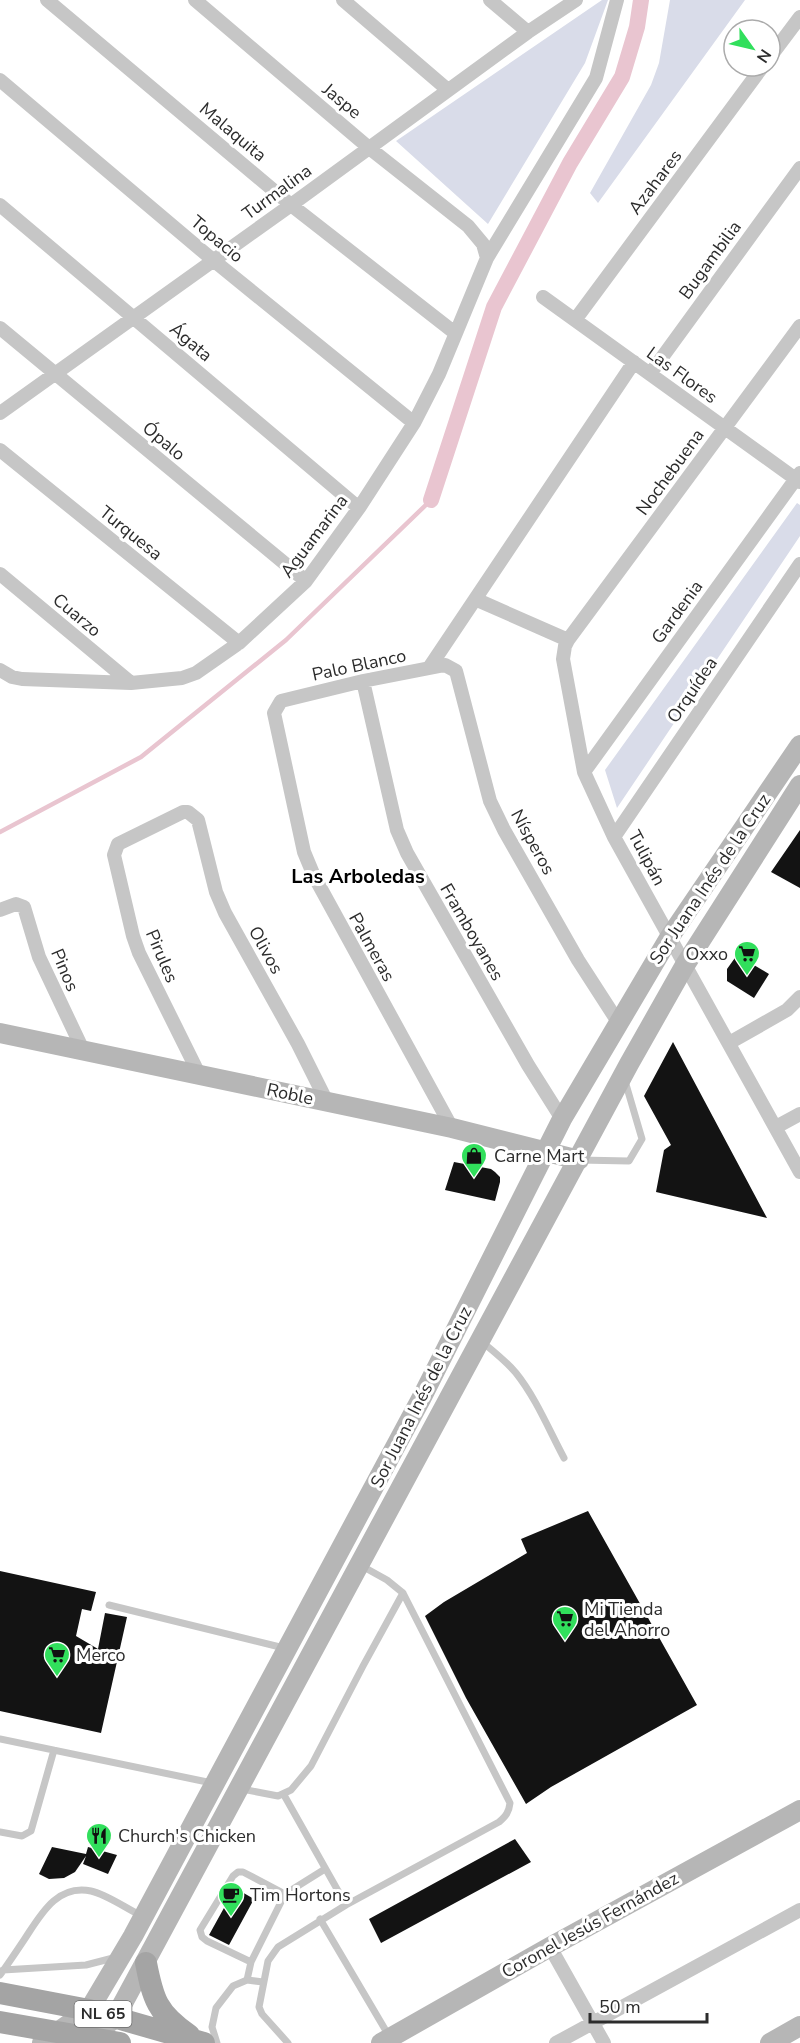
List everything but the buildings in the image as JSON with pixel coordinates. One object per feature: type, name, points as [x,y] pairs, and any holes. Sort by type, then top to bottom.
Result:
[{"type":"main road","name":"Sor Juana Inés de la Cruz","points":[[49,2038],[89,2010],[122,1956],[422,1397],[562,1119],[669,938],[800,745]]},
{"type":"main road","name":"Sor Juana Inés de la Cruz","points":[[86,2040],[115,2018],[623,1076],[685,965],[800,785]]},
{"type":"main road","points":[[741,833],[761,846]]},
{"type":"main road","name":"Roble","points":[[0,1033],[452,1128],[579,1160]]},
{"type":"main road","points":[[287,1649],[309,1660]]},
{"type":"main road","name":"Coronel Jesús Fernández","points":[[386,2040],[800,1810]]},
{"type":"main road","points":[[146,1963],[153,1996],[158,2007],[175,2025],[206,2042]]},
{"type":"main road","name":"NL 65","points":[[0,1993],[89,2010],[206,2042]]},
{"type":"main road","name":"NL 65","points":[[0,2022],[49,2038],[120,2043]]},
{"type":"main road","points":[[770,2043],[800,2026]]},
{"type":"street","name":"Malaquita","points":[[47,0],[291,205],[455,333]]},
{"type":"street","name":"Jaspe","points":[[195,0],[368,147],[468,226],[483,244],[487,258]]},
{"type":"street","points":[[343,0],[448,90]]},
{"type":"street","points":[[490,0],[528,32]]},
{"type":"street","name":"Turmalina","points":[[0,413],[135,318],[528,32],[576,0]]},
{"type":"street","name":"Aguamarina","points":[[6,674],[22,679],[131,683],[182,678],[196,673],[239,643],[306,581],[359,508],[414,423],[439,374],[487,258],[596,78],[617,0]]},
{"type":"street","points":[[782,41],[800,17]]},
{"type":"street","name":"Azahares","points":[[575,320],[755,78]]},
{"type":"street","name":"Topacio","points":[[0,80],[213,260],[414,423]]},
{"type":"street","name":"Bugambilia","points":[[650,374],[800,168]]},
{"type":"street","name":"Ágata","points":[[0,205],[359,508]]},
{"type":"street","name":"Las Flores","points":[[543,297],[725,428],[799,478]]},
{"type":"street","name":"Nochebuena","points":[[568,640],[800,326]]},
{"type":"street","name":"Ópalo","points":[[0,328],[306,581]]},
{"type":"street","points":[[429,668],[634,362]]},
{"type":"street","name":"Turquesa","points":[[0,450],[239,643]]},
{"type":"street","name":"Gardenia","points":[[584,772],[799,478]]},
{"type":"street","name":"Orquídea","points":[[614,837],[800,564]]},
{"type":"street","name":"Cuarzo","points":[[0,574],[131,683]]},
{"type":"street","points":[[475,599],[568,640]]},
{"type":"street","name":"Tulipán","points":[[568,640],[563,658],[584,772],[614,837],[800,1172]]},
{"type":"street","name":"Palo Blanco","points":[[278,704],[281,701],[363,681],[445,665],[450,666]]},
{"type":"street","name":"Nísperos","points":[[450,666],[456,671],[490,801],[578,960],[618,1022]]},
{"type":"street","name":"Framboyanes","points":[[363,681],[397,830],[407,853],[528,1065],[562,1119]]},
{"type":"street","name":"Palmeras","points":[[278,704],[274,713],[304,852],[314,876],[452,1128]]},
{"type":"street","name":"Pirules","points":[[188,812],[183,812],[118,844],[114,855],[133,936],[149,975],[200,1076]]},
{"type":"street","name":"Olivos","points":[[188,812],[198,820],[216,892],[225,913],[298,1044],[327,1102]]},
{"type":"street","name":"Pinos","points":[[0,910],[16,904],[24,907],[48,979],[83,1050]]},
{"type":"street","points":[[729,1043],[787,1010],[800,997]]},
{"type":"street","points":[[776,1128],[800,1114]]},
{"type":"street","points":[[556,2043],[800,1910]]},
{"type":"street","points":[[550,1947],[604,2043]]},
{"type":"lane","points":[[579,1160],[629,1161],[642,1138],[623,1076]]},
{"type":"lane","points":[[481,1341],[517,1374],[531,1395],[564,1458]]},
{"type":"lane","points":[[288,2043],[262,2014],[260,2007],[268,1961],[278,1947],[320,1919],[499,1821],[507,1815],[510,1809],[510,1803],[403,1593],[387,1580],[360,1564]]},
{"type":"lane","points":[[239,1789],[278,1796],[284,1795],[300,1782],[311,1766],[403,1593]]},
{"type":"lane","points":[[109,1605],[287,1649]]},
{"type":"lane","points":[[0,1738],[215,1784]]},
{"type":"lane","points":[[0,1832],[22,1836],[31,1831],[54,1750]]},
{"type":"lane","points":[[284,1795],[346,1905]]},
{"type":"lane","points":[[246,1980],[251,1962],[285,1893],[325,1869]]},
{"type":"lane","points":[[251,1962],[207,1941],[202,1937],[200,1930],[233,1876],[238,1872],[243,1872],[285,1893]]},
{"type":"lane","points":[[2,1973],[45,1908],[69,1892],[80,1890],[93,1892],[144,1917]]},
{"type":"lane","points":[[320,1919],[386,2040]]},
{"type":"lane","points":[[2,1973],[86,1965],[122,1956]]},
{"type":"lane","points":[[206,2042],[216,2007],[233,1986],[246,1980],[263,1982]]},
{"type":"shaded area","points":[[602,0],[608,0],[585,63],[488,224],[396,141]]},
{"type":"shaded area","points":[[670,0],[745,0],[732,18],[722,18],[722,32],[598,203],[590,193],[651,85],[659,63]]},
{"type":"shaded area","points":[[797,503],[800,505],[800,536],[617,808],[605,770]]},
{"type":"waterway","points":[[431,500],[494,307],[570,163],[622,77],[637,27],[641,0]]},
{"type":"waterway","points":[[0,832],[141,757],[286,640],[431,500]]},
{"type":"place","name":"Oxxo","points":[[747,977]]},
{"type":"place","name":"Carne Mart","points":[[474,1179]]},
{"type":"place","name":"Mi Tienda del Ahorro","points":[[565,1642]]},
{"type":"place","name":"Merco","points":[[57,1678]]},
{"type":"place","name":"Church's Chicken","points":[[99,1859]]},
{"type":"place","name":"Tim Hortons","points":[[231,1918]]},
{"type":"district","name":"Las Arboledas","points":[[358,876]]}]
